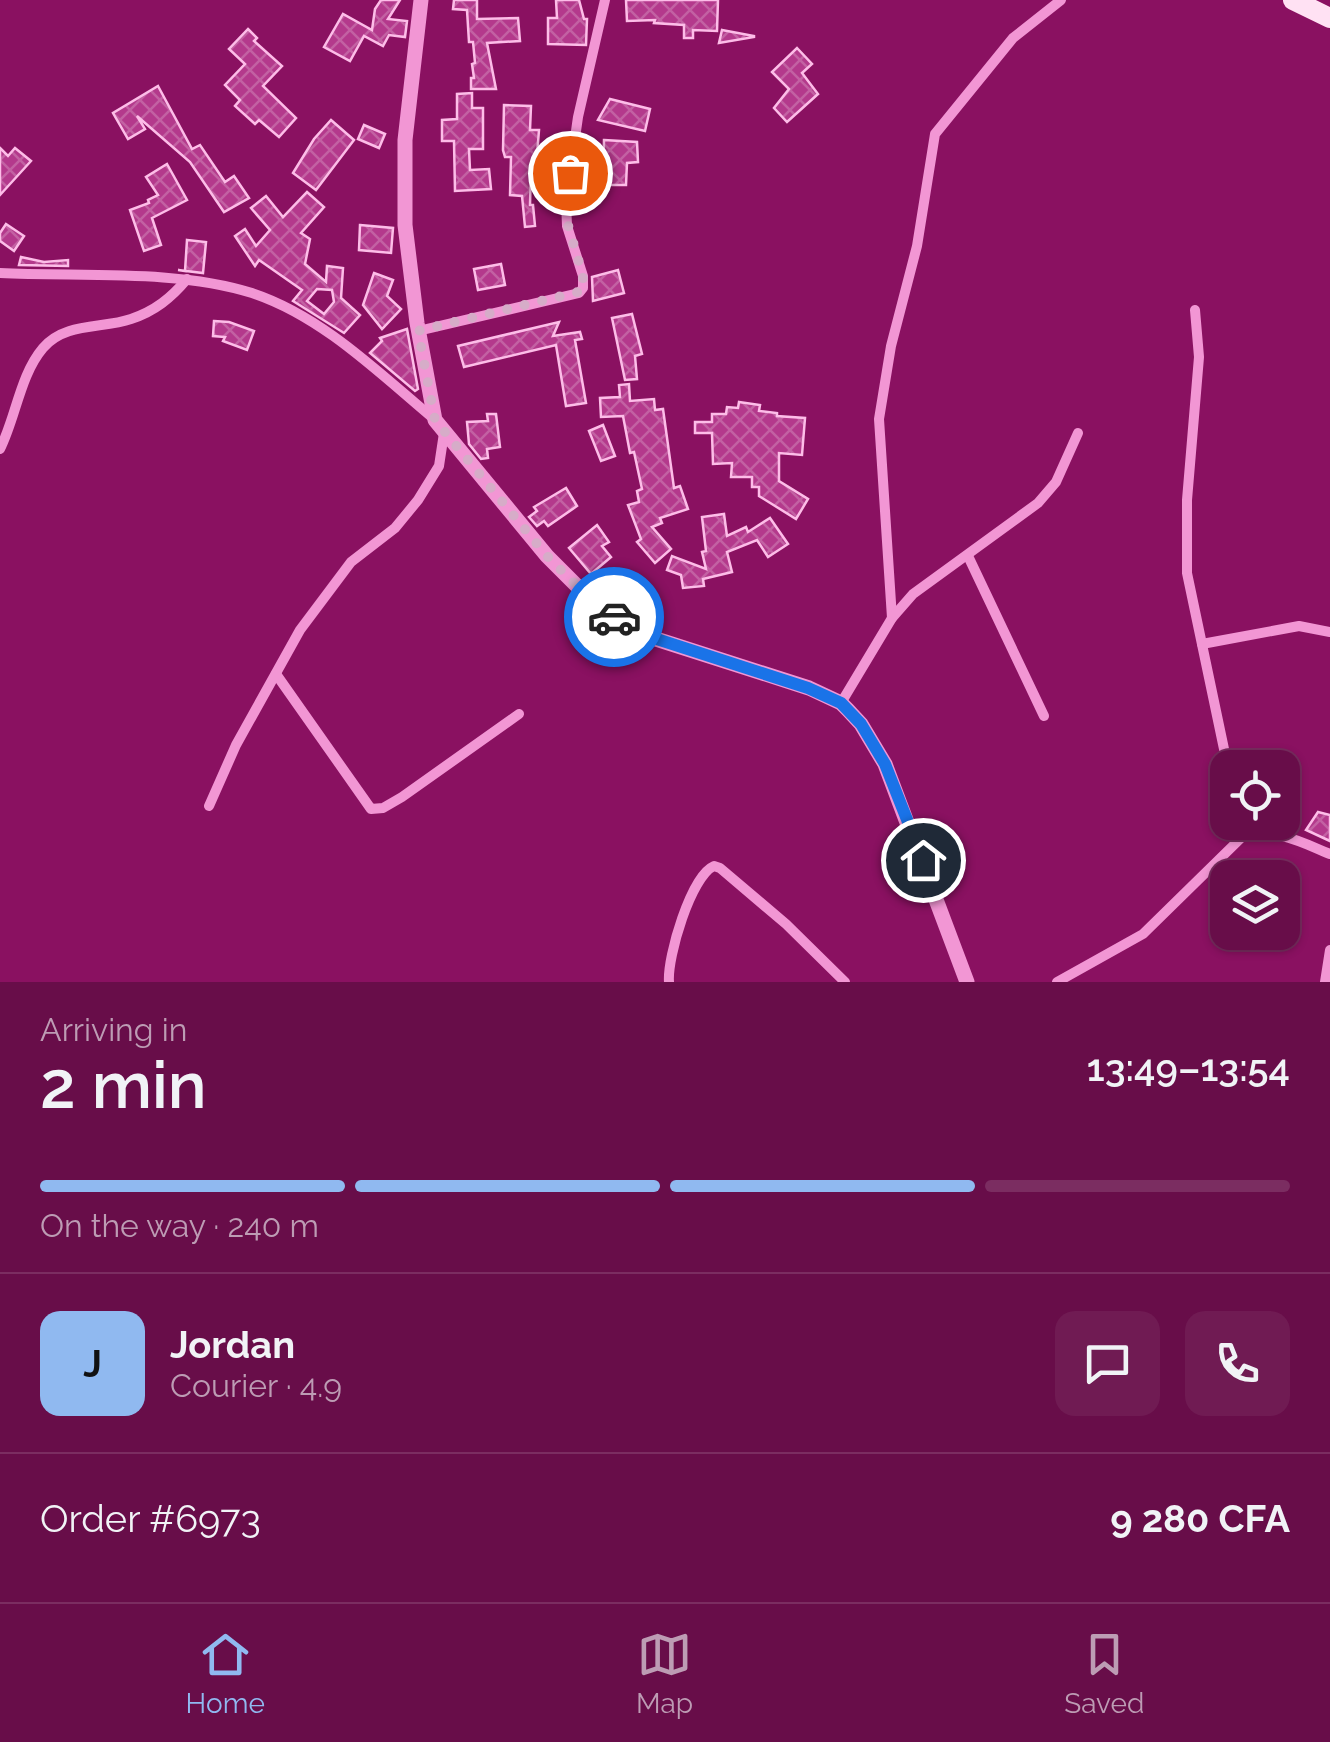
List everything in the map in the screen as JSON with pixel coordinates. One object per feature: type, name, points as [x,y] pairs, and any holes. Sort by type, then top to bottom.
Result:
[{"type":"main road","points":[[1293,0],[1330,18]]},
{"type":"street","points":[[209,806],[236,745],[300,630],[350,562],[395,528],[439,466],[440,427],[418,331],[405,225],[405,140],[421,0]]},
{"type":"street","points":[[418,331],[578,293],[583,288],[567,226],[566,201],[578,116],[605,0]]},
{"type":"street","points":[[892,618],[879,420],[891,346],[917,246],[935,134],[1014,38],[1061,0]]},
{"type":"street","points":[[0,274],[187,279],[254,294],[311,322],[347,346],[440,427],[547,556],[588,597],[632,631],[808,688],[841,703],[861,724],[885,764],[967,982]]},
{"type":"street","points":[[0,448],[42,349],[71,330],[128,320],[155,308],[187,279]]},
{"type":"street","points":[[1195,310],[1199,356],[1187,500],[1187,573],[1224,750]]},
{"type":"street","points":[[841,703],[892,618],[912,594],[1038,503],[1056,482],[1078,433]]},
{"type":"street","points":[[968,556],[1044,716]]},
{"type":"street","points":[[1202,644],[1298,626],[1330,632]]},
{"type":"street","points":[[276,674],[372,810],[402,797],[519,714]]},
{"type":"street","points":[[1057,982],[1144,934],[1239,840]]},
{"type":"street","points":[[1295,840],[1330,854]]},
{"type":"street","points":[[669,982],[668,962],[673,946],[702,874],[714,866],[786,924],[845,982]]},
{"type":"street","points":[[1325,982],[1330,950]]},
{"type":"building","points":[[381,0],[400,0],[388,19],[407,21],[405,37],[389,35],[383,46],[364,36],[350,61],[324,47],[343,14],[372,30],[375,9]]},
{"type":"building","points":[[454,0],[477,0],[477,19],[518,18],[520,41],[487,43],[496,89],[471,89],[475,63],[467,10],[453,9]]},
{"type":"building","points":[[556,0],[579,0],[587,19],[586,45],[548,44],[548,18],[557,18]]},
{"type":"building","points":[[626,0],[718,0],[717,31],[693,30],[693,38],[684,38],[684,25],[627,21]]},
{"type":"building","points":[[248,29],[257,38],[254,41],[282,66],[263,86],[296,118],[279,137],[259,120],[255,124],[235,106],[240,100],[225,85],[245,64],[229,49]]},
{"type":"building","points":[[722,30],[754,36],[754,37],[719,43]]},
{"type":"building","points":[[797,48],[812,64],[802,73],[818,94],[787,122],[774,108],[789,89],[772,72]]},
{"type":"building","points":[[158,86],[192,149],[200,145],[225,182],[234,176],[249,198],[224,212],[190,162],[137,116],[145,129],[128,139],[113,113]]},
{"type":"building","points":[[472,93],[472,108],[483,108],[483,149],[469,149],[470,170],[489,169],[491,189],[455,191],[454,141],[442,141],[442,120],[457,119],[457,94]]},
{"type":"building","points":[[610,99],[650,109],[645,131],[598,120]]},
{"type":"building","points":[[504,105],[531,106],[530,130],[539,130],[537,155],[542,155],[543,168],[531,169],[530,205],[535,226],[525,227],[522,196],[510,195],[511,157],[505,157],[503,150]]},
{"type":"building","points":[[331,120],[354,140],[316,190],[293,173]]},
{"type":"building","points":[[364,125],[385,134],[379,148],[358,139]]},
{"type":"building","points":[[604,140],[637,142],[638,162],[627,163],[626,185],[603,185]]},
{"type":"building","points":[[0,148],[8,156],[15,148],[31,161],[0,195]]},
{"type":"building","points":[[167,164],[187,200],[152,218],[161,245],[144,251],[130,210],[158,195],[146,177]]},
{"type":"building","points":[[307,192],[324,207],[301,233],[310,239],[305,264],[326,282],[327,266],[343,268],[341,298],[360,315],[344,333],[293,301],[302,290],[259,260],[255,266],[235,236],[245,229],[256,246],[270,230],[251,208],[266,196],[283,217]],"holes":[[[317,289],[332,290],[334,302],[324,314],[307,301]]]},
{"type":"building","points":[[6,224],[24,236],[14,251],[0,241]]},
{"type":"building","points":[[360,225],[393,228],[391,253],[359,250]]},
{"type":"building","points":[[187,240],[206,242],[203,273],[185,271]]},
{"type":"building","points":[[21,257],[44,262],[68,260],[68,266],[19,265]]},
{"type":"building","points":[[501,264],[505,285],[478,290],[474,269]]},
{"type":"building","points":[[618,270],[624,293],[593,301],[592,277]]},
{"type":"building","points":[[374,273],[393,280],[387,296],[401,309],[382,329],[363,305]]},
{"type":"building","points":[[632,314],[642,354],[635,356],[637,379],[625,380],[612,318]]},
{"type":"building","points":[[214,321],[254,331],[247,350],[223,341],[225,337],[213,336]]},
{"type":"building","points":[[559,322],[553,336],[580,332],[582,339],[575,340],[586,403],[566,406],[556,345],[464,367],[458,346]]},
{"type":"building","points":[[407,329],[418,389],[415,391],[370,353],[382,341],[380,338]]},
{"type":"building","points":[[629,384],[630,401],[654,399],[655,410],[663,409],[674,488],[680,486],[688,509],[660,518],[662,523],[652,527],[671,549],[655,563],[637,542],[641,539],[628,505],[639,502],[637,491],[642,489],[623,416],[601,417],[600,398],[620,397],[619,385]]},
{"type":"building","points":[[739,402],[760,405],[759,411],[777,416],[805,418],[802,455],[779,453],[779,481],[808,499],[796,519],[759,496],[759,487],[752,487],[752,477],[731,477],[732,463],[713,464],[712,433],[695,433],[695,422],[712,422],[712,414],[726,414],[727,407],[738,408]]},
{"type":"building","points":[[487,414],[496,414],[500,447],[487,449],[488,458],[481,459],[469,444],[467,422],[488,421]]},
{"type":"building","points":[[603,425],[615,456],[601,461],[589,431]]},
{"type":"building","points":[[566,488],[577,506],[548,526],[544,521],[537,526],[529,517],[537,511],[534,507]]},
{"type":"building","points":[[724,514],[727,536],[746,527],[748,532],[770,518],[788,544],[768,557],[757,540],[727,552],[732,572],[703,579],[704,586],[683,588],[681,575],[667,570],[672,556],[706,569],[702,517]]},
{"type":"building","points":[[597,525],[609,542],[602,546],[611,557],[591,574],[569,548]]},
{"type":"building","points":[[1318,812],[1330,815],[1330,841],[1306,830]]},
{"type":"way so far","points":[[570,173],[565,215],[583,276],[582,291],[418,331],[435,420],[547,556],[614,617]]},
{"type":"route","points":[[614,617],[632,631],[808,688],[841,703],[861,724],[885,764],[923,860]]}]
